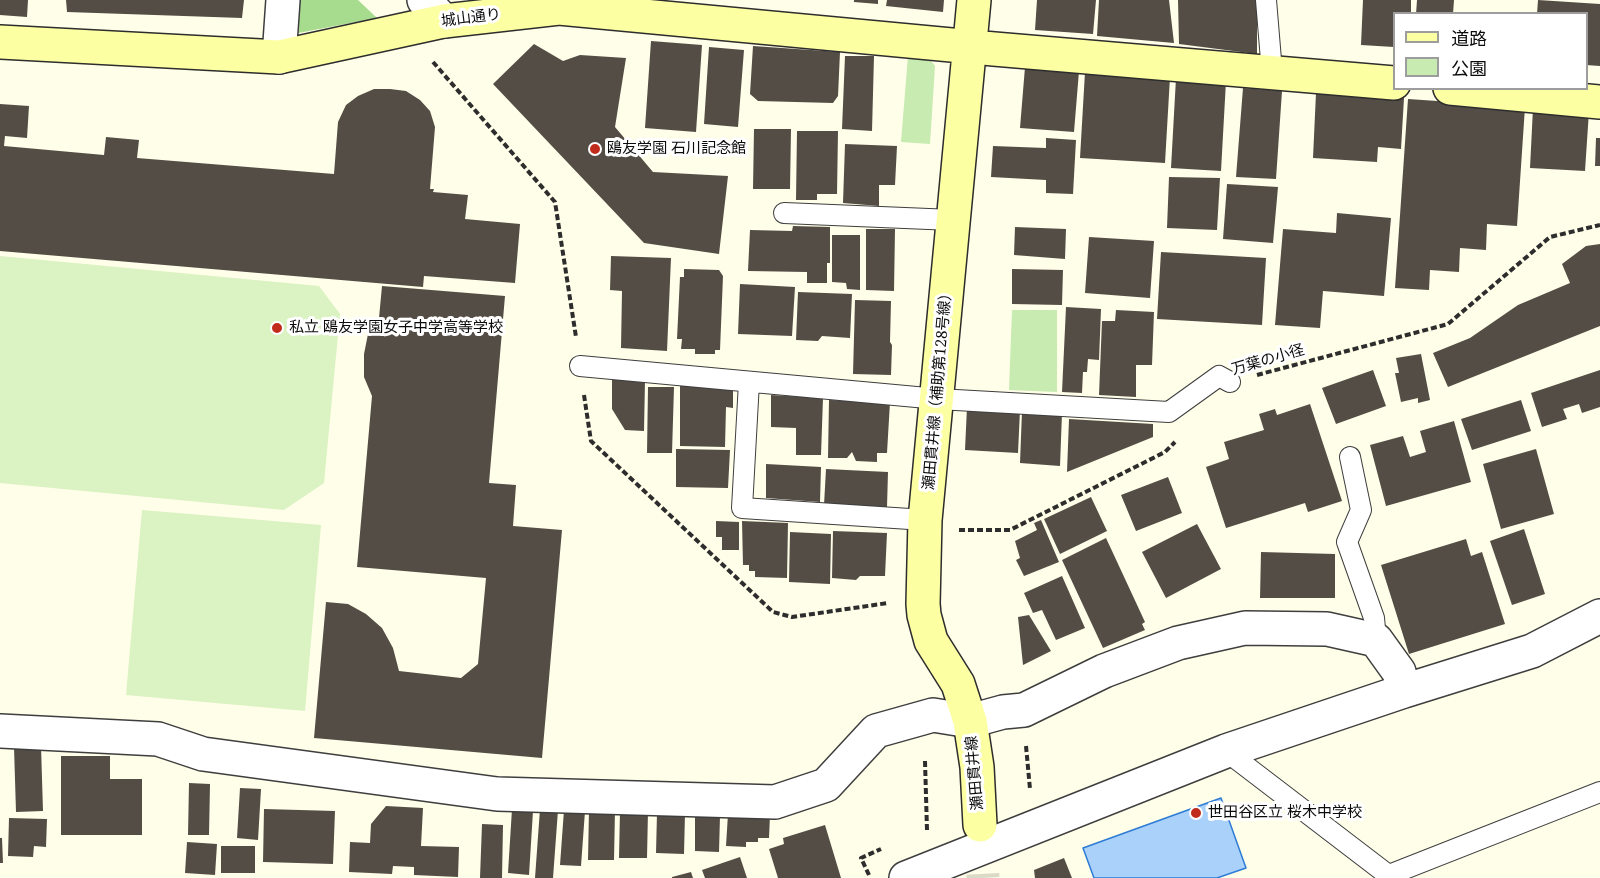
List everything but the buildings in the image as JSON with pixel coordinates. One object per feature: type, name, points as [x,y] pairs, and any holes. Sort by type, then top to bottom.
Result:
[{"type":"street","points":[[279,57],[283,0]]},
{"type":"street","points":[[970,46],[974,0]]},
{"type":"street","name":"城山通り","points":[[0,42],[279,57],[434,10],[560,8],[1393,84]]},
{"type":"street","name":"瀬田貫井線（補助第128号線）","points":[[970,46],[938,399],[939,525],[924,615],[931,641],[958,684],[970,721]]},
{"type":"street","points":[[1471,90],[1600,102]]},
{"type":"street","points":[[906,878],[1226,751],[1532,651],[1600,616]]},
{"type":"street","points":[[0,731],[158,739],[203,754],[497,794],[775,802],[826,785],[876,731],[933,715],[970,721],[1003,712],[1024,710],[1104,671],[1178,643],[1245,627],[1327,629],[1376,640],[1399,672],[1404,691]]},
{"type":"street","name":"瀬田貫井線","points":[[970,721],[977,767],[980,825]]},
{"type":"lane","points":[[1266,0],[1272,72]]},
{"type":"lane","points":[[784,213],[953,220]]},
{"type":"lane","points":[[580,366],[938,399],[1169,412],[1219,376],[1230,382]]},
{"type":"lane","points":[[749,382],[742,508],[939,525]]},
{"type":"lane","points":[[1350,457],[1361,510],[1347,542],[1374,618],[1376,640]]},
{"type":"lane","points":[[1226,751],[1390,876],[1600,792]]},
{"type":"path","name":"万葉の小径","points":[[1230,382],[1448,324],[1550,237],[1600,225]]},
{"type":"path","points":[[939,525],[1010,530],[1165,452],[1180,436]]},
{"type":"path","points":[[1025,736],[1031,800]]},
{"type":"path","points":[[918,833],[928,829],[926,761]]},
{"type":"path","points":[[870,878],[861,858],[890,846]]},
{"type":"green space","points":[[295,0],[358,0],[377,18],[293,34]]},
{"type":"green space","points":[[908,56],[929,58],[935,66],[930,144],[901,142]]},
{"type":"green space","points":[[0,256],[319,286],[340,314],[324,483],[284,510],[0,483]]},
{"type":"green space","points":[[1012,310],[1057,310],[1057,392],[1009,390]]},
{"type":"green space","points":[[142,510],[321,525],[305,711],[126,695]]},
{"type":"water","points":[[1221,798],[1246,868],[1217,878],[1094,878],[1083,848]]},
{"type":"tunnel","points":[[980,825],[983,878]]},
{"type":"place","name":"鴎友学園 石川記念館","points":[[595,149]]},
{"type":"place","name":"私立 鴎友学園女子中学高等学校","points":[[277,328]]},
{"type":"place","name":"世田谷区立 桜木中学校","points":[[1196,813]]}]
